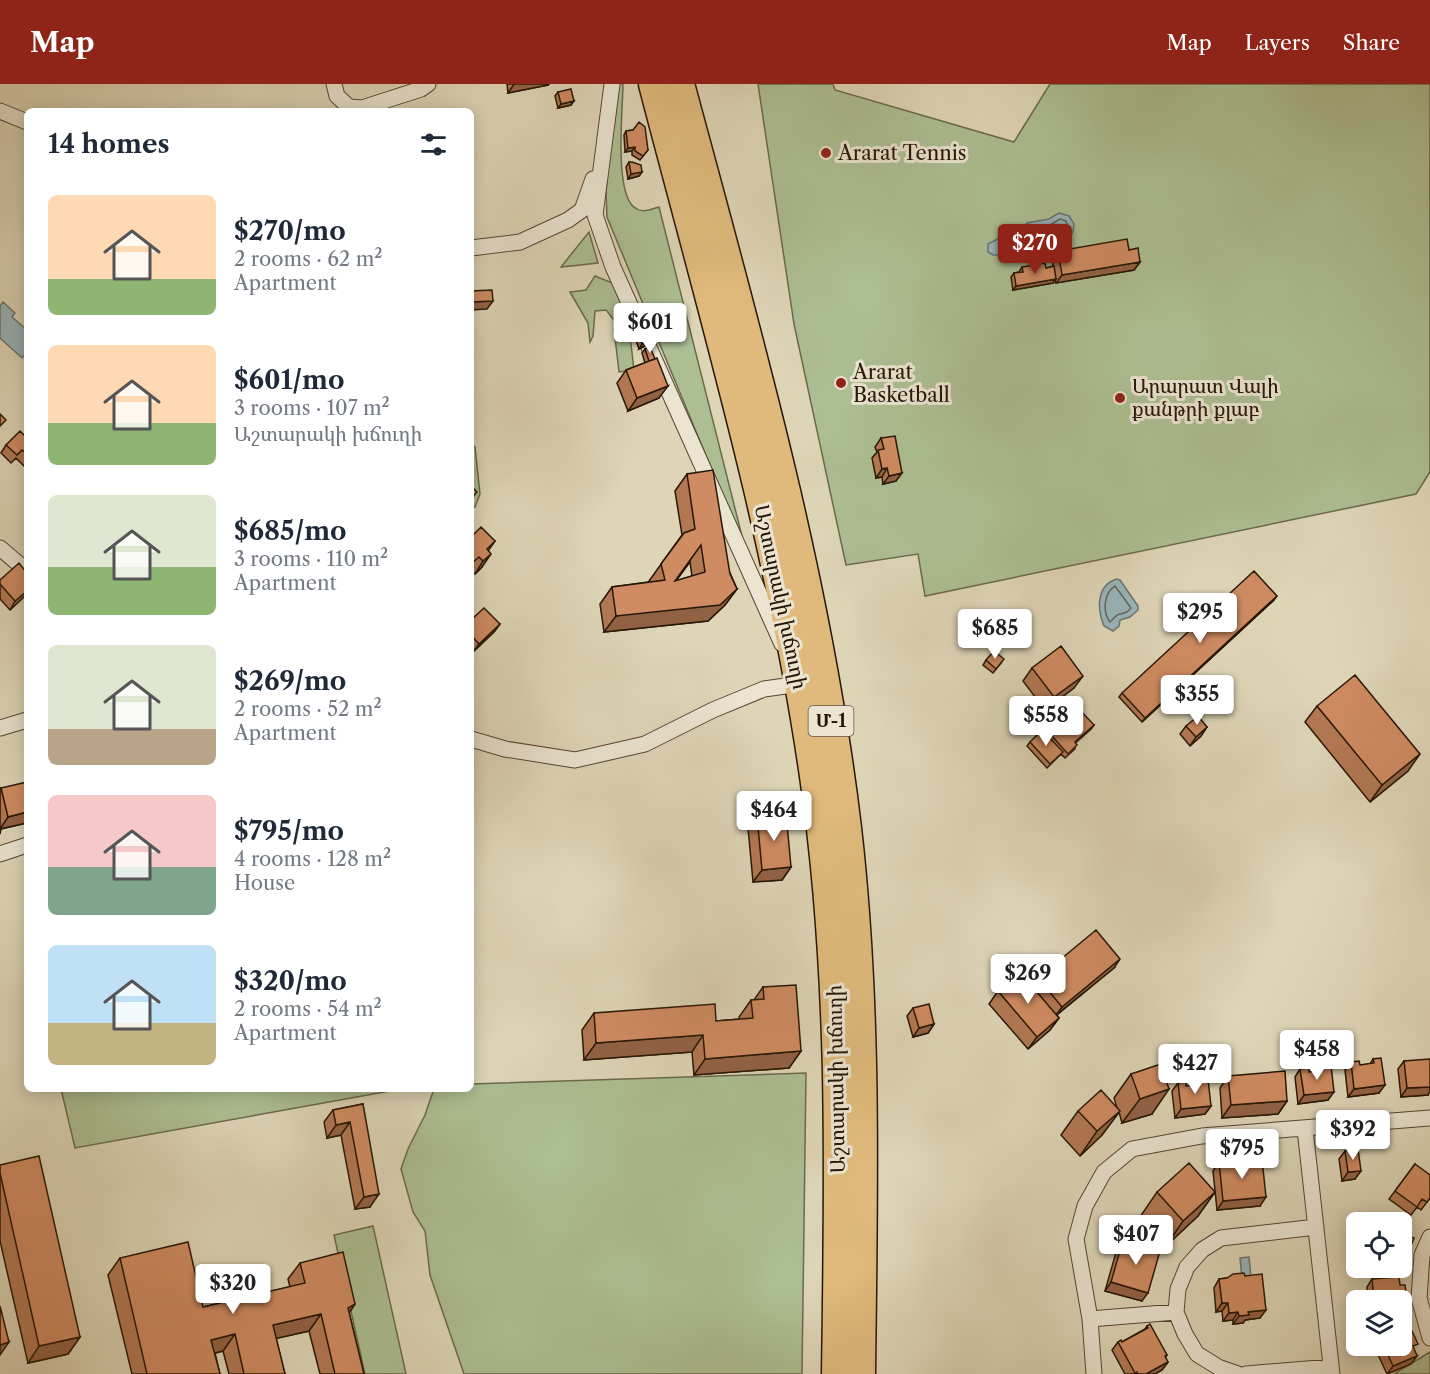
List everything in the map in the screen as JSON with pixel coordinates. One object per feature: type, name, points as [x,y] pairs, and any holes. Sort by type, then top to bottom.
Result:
[{"type":"highway","name":"Աշտարակի խճուղի","points":[[653,84],[732,379],[778,573],[798,672],[815,779],[825,869],[861,1374]]},
{"type":"highway","name":"Աշտարակի խճուղի","points":[[680,84],[765,407],[803,565],[826,688],[850,861],[861,1004],[851,1249],[836,1374]]},
{"type":"street","points":[[334,84],[337,96],[349,108],[362,108],[421,89],[428,84]]},
{"type":"street","points":[[474,740],[505,749],[575,760],[645,744],[798,672],[781,643],[613,267],[595,215],[612,84]]},
{"type":"street","points":[[0,111],[24,121]]},
{"type":"street","points":[[474,248],[520,242],[568,220],[582,210],[603,154]]},
{"type":"street","points":[[0,548],[24,568]]},
{"type":"street","points":[[0,728],[24,721]]},
{"type":"street","points":[[0,854],[24,846]]},
{"type":"street","points":[[1094,1374],[1090,1319],[1076,1239],[1085,1206],[1104,1172],[1132,1149],[1202,1136],[1430,1118]]},
{"type":"street","points":[[1246,1374],[1331,1370],[1305,1129]]},
{"type":"street","points":[[1239,1374],[1218,1367],[1197,1354],[1185,1334],[1176,1312],[1178,1289],[1187,1267],[1202,1250],[1221,1238],[1316,1227]]},
{"type":"street","points":[[1430,1237],[1422,1255],[1419,1298],[1430,1338]]},
{"type":"street","points":[[1090,1319],[1176,1312]]},
{"type":"green space","points":[[616,84],[623,84],[621,152],[625,189],[630,202],[637,209],[645,211],[659,207],[746,552],[607,217],[606,192]]},
{"type":"green space","name":"Արարատ Վալի քանթրի քլաբ","points":[[758,84],[833,84],[835,90],[1014,142],[1050,84],[1430,84],[1430,472],[1416,494],[925,596],[918,554],[846,565],[794,324]]},
{"type":"green space","points":[[589,232],[598,263],[561,267]]},
{"type":"green space","points":[[595,276],[620,286],[636,324],[617,324],[606,310],[595,311],[593,336],[590,342],[588,323],[570,292],[586,290]]},
{"type":"green space","points":[[629,327],[634,370],[619,372],[614,329]]},
{"type":"green space","points":[[474,446],[480,494],[474,507]]},
{"type":"green space","points":[[806,1073],[802,1374],[464,1374],[430,1275],[425,1231],[413,1212],[401,1169],[433,1092],[474,1092],[474,1084]]},
{"type":"green space","points":[[62,1092],[384,1092],[75,1148]]},
{"type":"green space","points":[[373,1226],[406,1374],[365,1374],[334,1235]]},
{"type":"green space","points":[[1430,1352],[1430,1374],[1394,1374]]},
{"type":"water","points":[[1059,213],[1069,216],[1074,224],[1071,235],[1062,241],[1062,244],[1031,247],[1026,242],[1021,245],[1004,246],[998,255],[988,252],[988,244],[998,239],[1004,229],[1024,228],[1027,223],[1049,219]]},
{"type":"water","points":[[3,302],[15,313],[12,317],[24,327],[24,356],[22,358],[0,338],[0,306]]},
{"type":"water","points":[[1117,579],[1138,606],[1138,610],[1130,617],[1120,620],[1119,626],[1113,631],[1104,626],[1100,612],[1100,598],[1105,586]]},
{"type":"water","points":[[1249,1257],[1251,1277],[1242,1278],[1240,1258]]},
{"type":"building","points":[[571,89],[574,101],[561,104],[558,92]]},
{"type":"building","points":[[639,122],[645,127],[648,150],[643,156],[635,151],[635,147],[628,148],[626,131],[633,130]]},
{"type":"building","points":[[629,162],[641,165],[642,172],[631,174]]},
{"type":"building","points":[[1127,239],[1129,250],[1138,248],[1140,262],[1062,275],[1058,251]]},
{"type":"building","points":[[1045,263],[1046,268],[1054,266],[1056,279],[1016,286],[1014,273],[1023,272],[1022,267]]},
{"type":"building","points":[[492,290],[493,301],[474,302],[474,291]]},
{"type":"building","points":[[642,328],[648,342],[642,344],[637,330]]},
{"type":"building","points":[[650,347],[655,359],[649,361],[645,349]]},
{"type":"building","points":[[657,358],[668,386],[637,398],[626,370]]},
{"type":"building","points":[[0,414],[6,420],[0,426]]},
{"type":"building","points":[[20,431],[24,435],[24,452],[22,450],[17,455],[6,445]]},
{"type":"building","points":[[895,436],[902,473],[889,476],[887,468],[882,469],[878,450],[884,449],[881,438]]},
{"type":"building","points":[[713,470],[730,574],[737,589],[720,605],[616,616],[612,587],[665,580],[661,564],[684,533],[695,529],[687,474]],"holes":[[[701,545],[705,572],[675,581]]]},
{"type":"building","points":[[481,527],[495,541],[487,549],[491,554],[483,561],[479,557],[474,561],[474,534]]},
{"type":"building","points":[[19,563],[24,569],[24,594],[15,601],[0,584],[0,580]]},
{"type":"building","points":[[1254,571],[1277,596],[1145,718],[1122,693]]},
{"type":"building","points":[[484,608],[500,624],[479,644],[474,638],[474,617]]},
{"type":"building","points":[[1061,646],[1083,676],[1054,697],[1032,668]]},
{"type":"building","points":[[994,651],[1004,659],[996,669],[986,660]]},
{"type":"building","points":[[1355,675],[1420,754],[1382,785],[1317,706]]},
{"type":"building","points":[[1077,707],[1094,725],[1075,742],[1077,745],[1068,754],[1051,735],[1063,725],[1060,722]]},
{"type":"building","points":[[1198,716],[1207,727],[1196,737],[1186,726]]},
{"type":"building","points":[[1042,730],[1063,752],[1050,764],[1030,742]]},
{"type":"building","points":[[24,783],[24,813],[8,817],[1,788]]},
{"type":"building","points":[[786,813],[791,867],[762,870],[757,816]]},
{"type":"building","points":[[1096,930],[1120,959],[1062,1007],[1038,978]]},
{"type":"building","points":[[1020,972],[1059,1018],[1037,1037],[998,991]]},
{"type":"building","points":[[796,985],[801,1051],[705,1059],[703,1035],[596,1043],[594,1013],[715,1004],[716,1021],[753,1018],[751,1000],[764,999],[763,987]]},
{"type":"building","points":[[929,1004],[934,1024],[919,1028],[913,1008]]},
{"type":"building","points":[[1381,1058],[1385,1085],[1354,1089],[1351,1062],[1359,1061],[1360,1065],[1374,1063],[1373,1059]]},
{"type":"building","points":[[1430,1059],[1430,1087],[1407,1088],[1404,1061]]},
{"type":"building","points":[[1161,1064],[1169,1089],[1140,1099],[1131,1074]]},
{"type":"building","points":[[1331,1065],[1334,1092],[1304,1095],[1300,1069],[1309,1068],[1309,1072],[1323,1070],[1323,1066]]},
{"type":"building","points":[[1285,1071],[1287,1101],[1231,1105],[1228,1076]]},
{"type":"building","points":[[1208,1079],[1211,1106],[1181,1109],[1178,1083],[1186,1082],[1186,1086],[1200,1084],[1200,1080]]},
{"type":"building","points":[[1101,1090],[1120,1111],[1097,1131],[1078,1111]]},
{"type":"building","points":[[363,1104],[379,1194],[364,1197],[350,1122],[336,1125],[333,1110]]},
{"type":"building","points":[[1358,1149],[1361,1171],[1348,1172],[1345,1151]]},
{"type":"building","points":[[39,1156],[80,1337],[39,1346],[0,1165]]},
{"type":"building","points":[[1262,1159],[1266,1197],[1223,1201],[1219,1162]]},
{"type":"building","points":[[1189,1163],[1215,1192],[1183,1221],[1157,1192]]},
{"type":"building","points":[[1415,1164],[1430,1175],[1430,1198],[1427,1202],[1422,1199],[1417,1207],[1395,1191]]},
{"type":"building","points":[[1123,1240],[1160,1251],[1148,1293],[1111,1282]]},
{"type":"building","points":[[188,1242],[203,1307],[305,1283],[300,1263],[343,1252],[355,1304],[348,1308],[364,1374],[335,1374],[321,1314],[273,1325],[285,1374],[244,1374],[235,1334],[211,1340],[220,1374],[147,1374],[120,1258]]},
{"type":"building","points":[[1244,1273],[1245,1276],[1262,1274],[1266,1310],[1248,1312],[1249,1315],[1239,1316],[1238,1312],[1229,1313],[1228,1303],[1222,1303],[1219,1279]]},
{"type":"building","points":[[1399,1278],[1400,1285],[1405,1285],[1406,1290],[1373,1290],[1372,1279]]},
{"type":"building","points":[[0,1306],[9,1342],[0,1345]]},
{"type":"building","points":[[1150,1324],[1167,1355],[1165,1356],[1168,1362],[1146,1374],[1138,1374],[1135,1373],[1118,1342],[1148,1328]]},
{"type":"building","points":[[1412,1331],[1418,1344],[1413,1346],[1417,1356],[1393,1366],[1388,1356],[1412,1356]]},
{"type":"place","name":"Ararat Tennis","points":[[826,153]]},
{"type":"place","name":"Ararat Basketball","points":[[841,383]]},
{"type":"place","name":"Արարատ Վալի քանթրի քլաբ","points":[[1120,398]]}]
